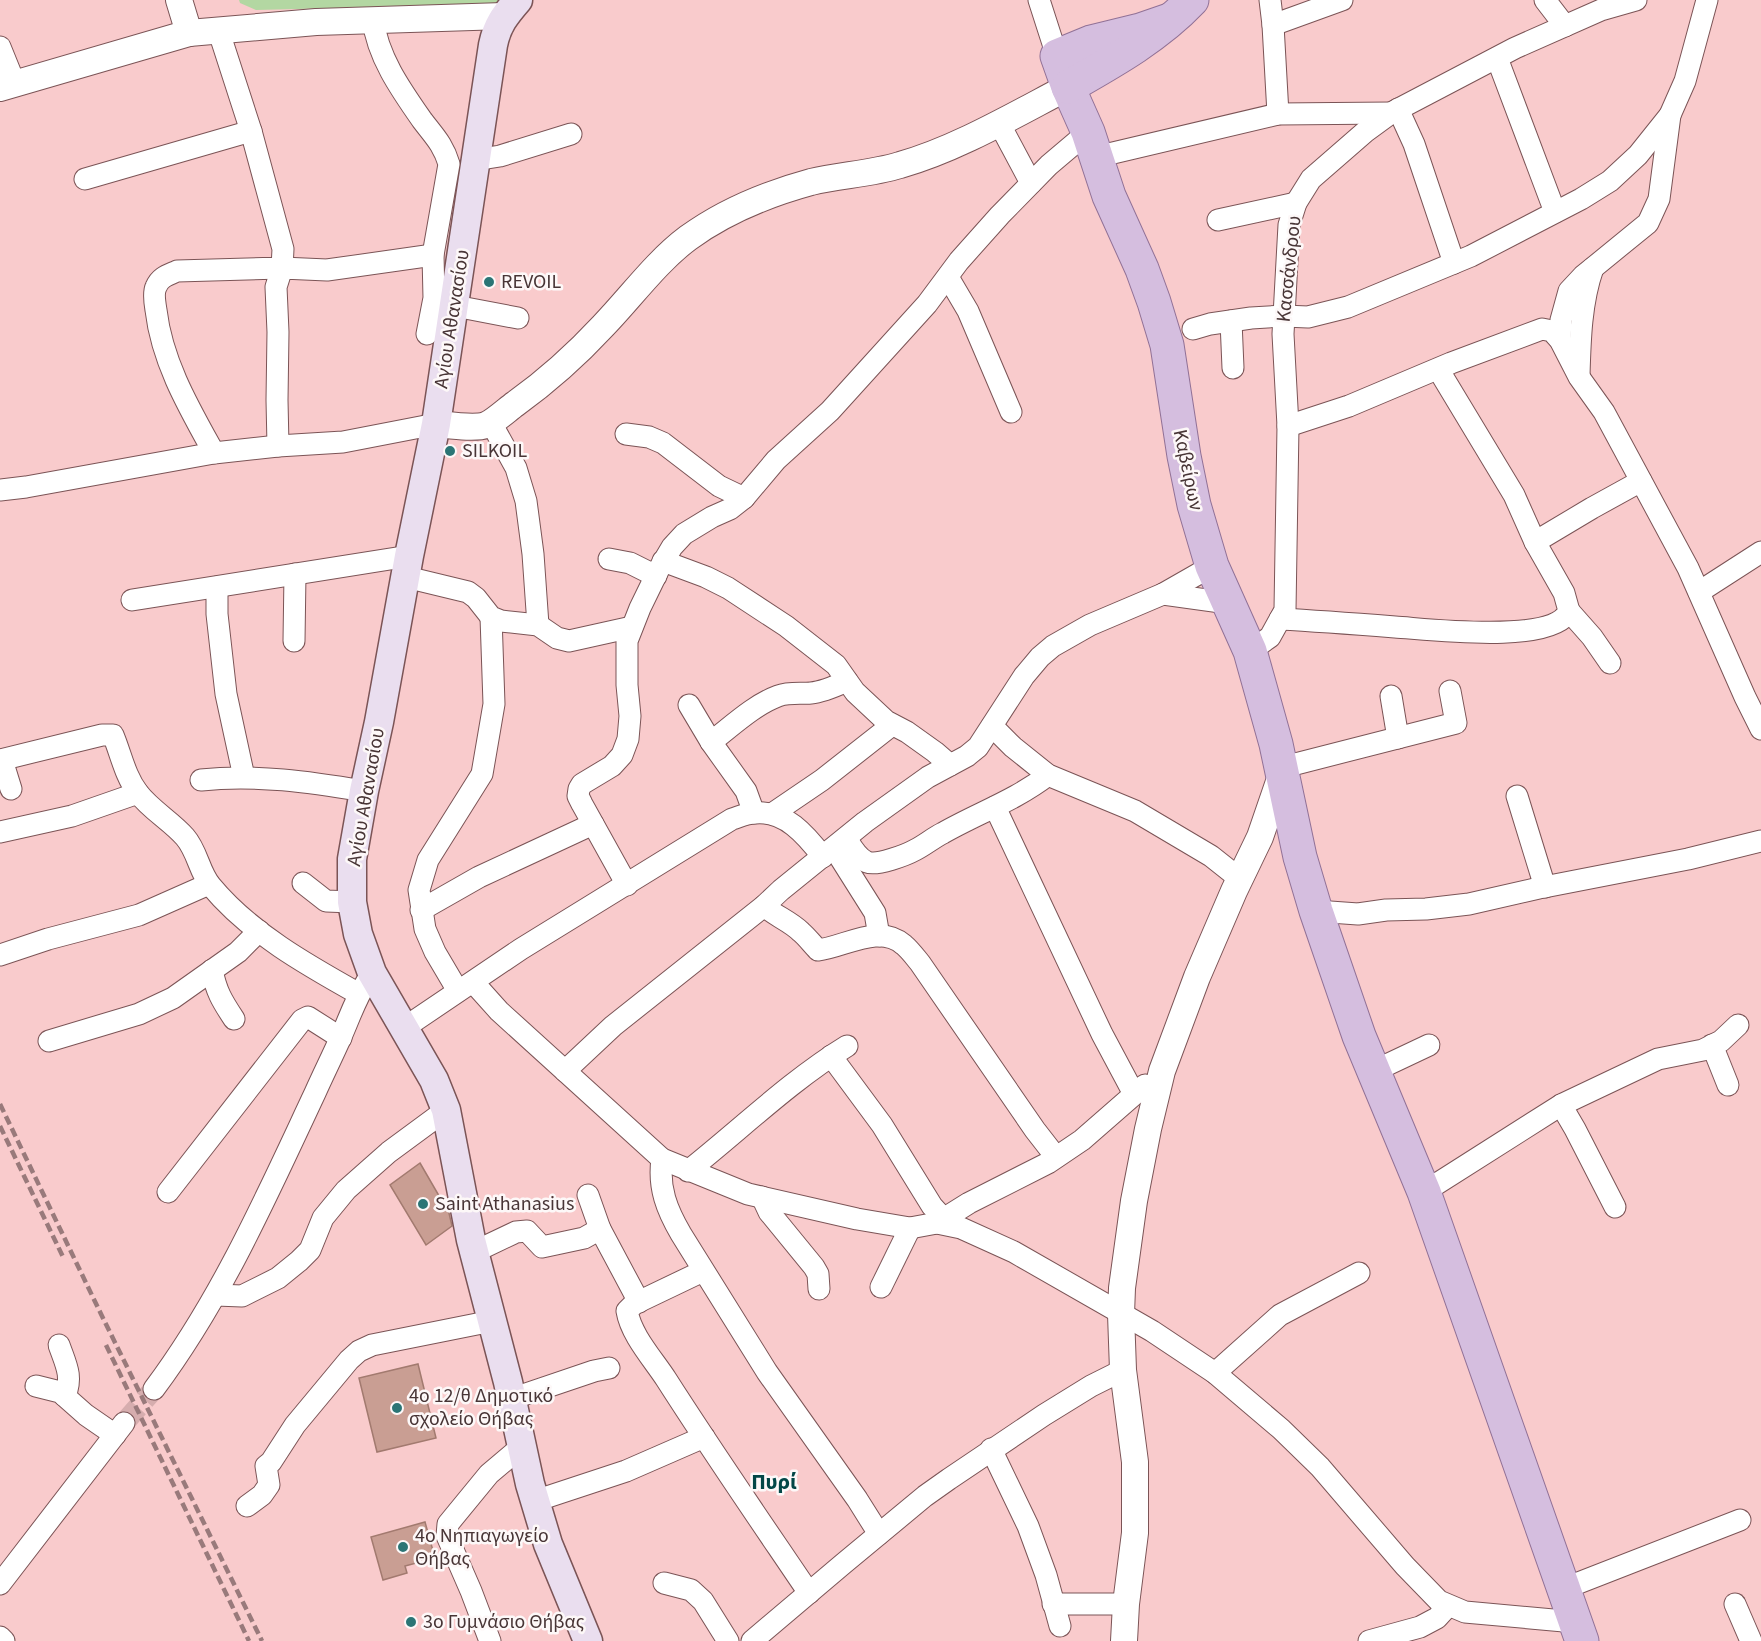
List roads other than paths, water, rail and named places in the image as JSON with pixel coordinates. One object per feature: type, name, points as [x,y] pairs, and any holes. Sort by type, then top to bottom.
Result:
[{"type":"main road","name":"Αγίου Αθανασίου","points":[[511,8],[496,31],[436,424],[352,859],[352,902],[366,983],[404,1028],[434,1080],[446,1110],[474,1252],[535,1502],[549,1544],[588,1641]]},
{"type":"main road","points":[[1058,56],[1091,42],[1140,30],[1181,10]]},
{"type":"main road","points":[[1068,87],[1124,55],[1181,10]]},
{"type":"main road","name":"Καβείρων","points":[[1058,56],[1109,196],[1142,269],[1167,345],[1194,505],[1212,566],[1250,651],[1279,762],[1300,857],[1316,911],[1359,1036],[1424,1192],[1578,1632]]},
{"type":"street","points":[[179,0],[189,33]]},
{"type":"street","points":[[1039,0],[1058,56]]},
{"type":"street","points":[[1270,0],[1278,114]]},
{"type":"street","points":[[1273,25],[1342,0]]},
{"type":"street","points":[[1545,0],[1565,26]]},
{"type":"street","name":"Κασσάνδρου","points":[[1250,651],[1270,637],[1285,610],[1288,426],[1282,334],[1289,225],[1296,203],[1311,179],[1365,132],[1394,111],[1565,26],[1601,10],[1636,0]]},
{"type":"street","points":[[1193,328],[1231,321],[1284,316],[1308,317],[1348,307],[1471,256],[1581,200],[1610,181],[1638,155],[1670,115],[1685,81],[1707,0]]},
{"type":"street","points":[[0,46],[7,86],[189,33],[511,8]]},
{"type":"street","points":[[373,19],[374,35],[381,52],[423,121],[444,149],[449,164],[433,255],[434,298],[427,334]]},
{"type":"street","points":[[218,29],[251,131],[283,249],[282,268],[276,287],[278,446]]},
{"type":"street","points":[[1497,58],[1555,212]]},
{"type":"street","points":[[486,425],[527,395],[568,360],[656,268],[687,239],[720,217],[748,203],[812,182],[900,165],[927,156],[999,123],[1068,87]]},
{"type":"street","points":[[627,885],[578,796],[582,784],[612,766],[622,755],[628,739],[630,716],[627,641],[659,569],[672,547],[684,534],[711,517],[730,509],[744,498],[776,460],[830,411],[927,304],[1000,215],[1049,165],[1092,145],[1278,114],[1394,111],[1414,144],[1454,263]]},
{"type":"street","points":[[1560,340],[1561,320],[1569,291],[1593,267],[1648,223],[1659,199],[1670,115]]},
{"type":"street","points":[[999,123],[1031,183]]},
{"type":"street","points":[[85,179],[251,131]]},
{"type":"street","points":[[475,160],[500,156],[571,134]]},
{"type":"street","points":[[1218,220],[1296,203]]},
{"type":"street","points":[[214,453],[184,400],[164,349],[157,318],[155,288],[164,276],[177,271],[282,268],[327,270],[433,255]]},
{"type":"street","points":[[1579,376],[1580,343],[1587,286],[1593,267]]},
{"type":"street","points":[[948,277],[968,311],[1011,412]]},
{"type":"street","points":[[455,306],[518,318]]},
{"type":"street","points":[[1231,321],[1233,368]]},
{"type":"street","points":[[1288,426],[1349,406],[1542,329],[1552,331],[1560,340],[1579,376],[1604,411],[1688,568],[1761,729]]},
{"type":"street","points":[[1438,369],[1514,495],[1535,542],[1564,592],[1569,611],[1592,637],[1610,663]]},
{"type":"street","points":[[0,490],[214,453],[343,442],[436,424],[486,425],[495,430],[516,468],[526,501],[533,554],[538,625]]},
{"type":"street","points":[[626,434],[663,443],[719,486],[744,498]]},
{"type":"street","points":[[1535,542],[1641,482]]},
{"type":"street","points":[[1699,592],[1761,552]]},
{"type":"street","points":[[609,559],[706,578],[728,588],[786,626],[821,653],[836,665],[855,692],[872,708],[892,725],[935,752],[950,765]]},
{"type":"street","points":[[132,600],[295,574],[407,566],[468,592],[476,598],[491,617],[501,621],[538,625],[558,638],[569,641],[632,627]]},
{"type":"street","points":[[565,1071],[613,1026],[835,847],[903,794],[978,747],[1024,676],[1053,646],[1090,625],[1163,594],[1212,566]]},
{"type":"street","points":[[294,641],[295,574]]},
{"type":"street","points":[[217,586],[217,614],[226,694],[244,777]]},
{"type":"street","points":[[1163,594],[1228,603]]},
{"type":"street","points":[[1280,619],[1440,632],[1495,633],[1530,630],[1556,624],[1566,618],[1569,611]]},
{"type":"street","points":[[491,617],[494,704],[482,774],[428,860],[423,872],[419,890],[424,929],[435,952],[466,987],[499,1011],[662,1159],[748,1194],[857,1219],[910,1228],[940,1221],[1082,1140],[1162,1071]]},
{"type":"street","points":[[711,742],[748,714],[779,696],[813,693],[847,681]]},
{"type":"street","points":[[1124,1641],[1135,1533],[1135,1462],[1123,1370],[1122,1288],[1134,1201],[1162,1071],[1197,977],[1260,837],[1279,762],[1398,738],[1456,723],[1450,691]]},
{"type":"street","points":[[1391,696],[1398,738]]},
{"type":"street","points":[[689,705],[711,742],[763,813],[790,822],[808,837],[856,853],[867,862],[881,862],[915,850],[942,833],[1035,785],[1048,775]]},
{"type":"street","points":[[404,1028],[521,949],[732,819],[763,813],[822,780],[892,725]]},
{"type":"street","points":[[992,726],[1020,753],[1048,775],[1135,811],[1202,850],[1240,879]]},
{"type":"street","points":[[11,789],[1,760],[102,735],[113,735],[124,768],[138,793],[186,838],[209,884],[241,917],[323,975],[366,983],[255,1220],[216,1295],[193,1335],[154,1389]]},
{"type":"street","points":[[201,780],[244,777],[326,784],[364,791]]},
{"type":"street","points":[[0,832],[72,816],[138,793]]},
{"type":"street","points":[[1517,796],[1545,886]]},
{"type":"street","points":[[995,807],[1102,1034],[1134,1094]]},
{"type":"street","points":[[421,910],[479,877],[593,824]]},
{"type":"street","points":[[1316,911],[1358,914],[1469,904],[1545,886],[1688,859],[1761,841]]},
{"type":"street","points":[[835,847],[875,913],[879,936]]},
{"type":"street","points":[[303,883],[326,901],[352,902]]},
{"type":"street","points":[[0,955],[48,939],[139,915],[209,884]]},
{"type":"street","points":[[764,906],[801,932],[818,950],[879,936],[892,938],[903,944],[920,963],[1035,1130],[1056,1156]]},
{"type":"street","points":[[49,1041],[139,1014],[172,998],[238,951],[260,931]]},
{"type":"street","points":[[212,970],[220,999],[234,1019]]},
{"type":"street","points":[[168,1192],[302,1020],[308,1017],[314,1019],[341,1038]]},
{"type":"street","points":[[1424,1192],[1561,1105],[1658,1059],[1703,1050],[1721,1041],[1738,1026]]},
{"type":"street","points":[[1374,1071],[1429,1045]]},
{"type":"street","points":[[1712,1045],[1728,1085]]},
{"type":"street","points":[[688,1171],[762,1108],[839,1051],[940,1221],[1014,1252],[1152,1331],[1215,1373],[1320,1467],[1438,1601],[1474,1613],[1578,1632]]},
{"type":"street","points":[[1561,1105],[1615,1207]]},
{"type":"street","points":[[216,1295],[242,1296],[278,1278],[310,1250],[323,1218],[346,1190],[389,1152],[446,1110]]},
{"type":"street","points":[[662,1159],[661,1182],[668,1211],[767,1372],[857,1499],[879,1534]]},
{"type":"street","points":[[588,1195],[600,1229],[639,1302]]},
{"type":"street","points":[[762,1197],[769,1212],[814,1267],[818,1274],[819,1289]]},
{"type":"street","points":[[881,1287],[910,1228]]},
{"type":"street","points":[[474,1252],[516,1232],[527,1231],[542,1247],[584,1238],[600,1229]]},
{"type":"street","points":[[703,1270],[634,1304],[627,1311],[633,1328],[809,1593]]},
{"type":"street","points":[[1215,1373],[1280,1315],[1359,1273]]},
{"type":"street","points":[[247,1506],[262,1495],[269,1485],[266,1466],[295,1425],[359,1351],[372,1345],[492,1321]]},
{"type":"street","points":[[59,1345],[69,1374],[70,1385],[65,1396]]},
{"type":"street","points":[[511,1399],[609,1368]]},
{"type":"street","points":[[752,1641],[777,1632],[809,1593],[925,1497],[991,1449],[1091,1386],[1123,1370]]},
{"type":"street","points":[[0,1584],[119,1429],[86,1415],[60,1392],[36,1386]]},
{"type":"street","points":[[535,1502],[626,1471],[704,1437]]},
{"type":"street","points":[[490,1641],[447,1536],[448,1524],[489,1474],[521,1447]]},
{"type":"street","points":[[991,1449],[1028,1526],[1046,1575],[1060,1626]]},
{"type":"street","points":[[1563,1589],[1740,1520]]},
{"type":"street","points":[[664,1583],[691,1590],[703,1601],[728,1641]]},
{"type":"street","points":[[1053,1604],[1126,1604]]},
{"type":"street","points":[[1735,1604],[1751,1641]]},
{"type":"street","points":[[1369,1641],[1420,1627],[1437,1618],[1448,1606]]},
{"type":"street","points":[[0,1638],[4,1641]]},
{"type":"tunnel","points":[[124,1423],[154,1389]]},
{"type":"railway","points":[[0,1104],[262,1641]]},
{"type":"railway","points":[[0,1126],[64,1259]]},
{"type":"railway","points":[[106,1345],[249,1641]]},
{"type":"place","name":"REVOIL","points":[[489,282]]},
{"type":"place","name":"SILKOIL","points":[[450,451]]},
{"type":"place","name":"Saint Athanasius","points":[[423,1204]]},
{"type":"place","name":"4ο 12/θ Δημοτικό σχολείο Θήβας","points":[[397,1408]]},
{"type":"place","name":"4ο Νηπιαγωγείο Θήβας","points":[[403,1547]]},
{"type":"place","name":"3ο Γυμνάσιο Θήβας","points":[[411,1622]]},
{"type":"district","name":"Πυρί","points":[[774,1482]]}]
